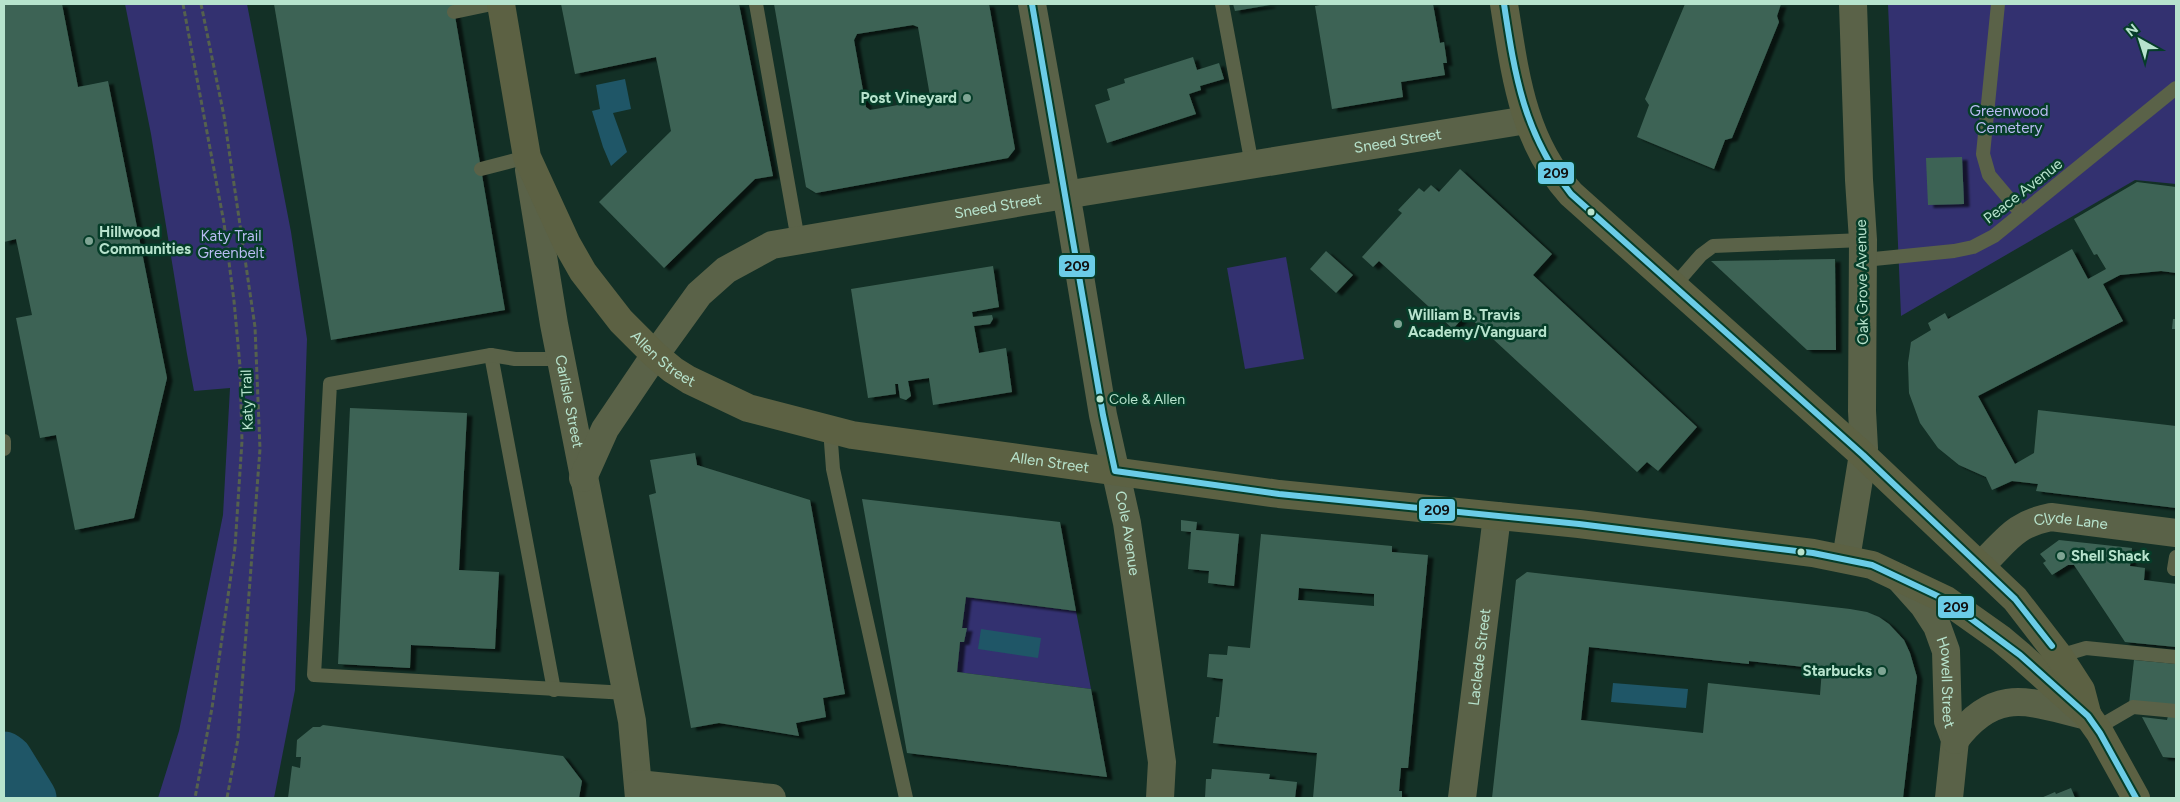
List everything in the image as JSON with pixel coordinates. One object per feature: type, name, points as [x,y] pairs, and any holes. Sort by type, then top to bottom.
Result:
[{"type":"street","name":"Carlisle Street","points":[[501,4],[561,359],[627,693],[638,791]]},
{"type":"street","name":"Cole Avenue","points":[[1032,4],[1102,415],[1127,523],[1162,762],[1160,798]]},
{"type":"street","points":[[1504,4],[1513,61],[1527,120],[1538,147],[1556,178],[1571,194],[1863,456],[2014,599],[2059,656],[2081,690],[2093,722],[2136,798]]},
{"type":"street","name":"Oak Grove Avenue","points":[[1846,559],[1863,456],[1864,250],[1858,180],[1853,4]]},
{"type":"street","name":"Sneed Street","points":[[583,478],[605,429],[699,294],[726,270],[772,246],[1066,195],[1527,120]]},
{"type":"street","name":"Allen Street","points":[[527,157],[567,244],[583,272],[621,321],[673,370],[689,380],[748,408],[852,435],[1279,494],[1579,524],[1846,559],[1872,565],[1946,600],[2000,638],[2093,722]]},
{"type":"street","name":"Laclede Street","points":[[1462,798],[1497,516]]},
{"type":"street","name":"Clyde Lane","points":[[1980,566],[2014,532],[2032,521],[2051,517],[2176,533]]},
{"type":"street","name":"Howell Street","points":[[1899,578],[1924,606],[1937,626],[1946,651],[1948,721],[1955,740],[1948,798]]},
{"type":"street","name":"Howell Street","points":[[1955,740],[1965,726],[1982,712],[1990,707],[2016,701],[2093,722]]},
{"type":"street","points":[[638,791],[772,798]]},
{"type":"lane","points":[[454,12],[492,4]]},
{"type":"lane","points":[[756,4],[798,240]]},
{"type":"lane","points":[[1222,4],[1252,165]]},
{"type":"lane","points":[[1998,4],[1983,154],[1989,175],[2021,213]]},
{"type":"lane","name":"Peace Avenue","points":[[1674,286],[1701,255],[1713,246],[1954,251],[1973,247],[1994,236],[2176,88]]},
{"type":"lane","points":[[481,169],[527,157]]},
{"type":"lane","points":[[491,355],[554,690]]},
{"type":"lane","points":[[561,359],[515,359],[491,355],[330,384],[314,675],[627,693]]},
{"type":"lane","points":[[830,429],[833,469],[906,798]]},
{"type":"lane","points":[[4,442],[4,449]]},
{"type":"lane","points":[[2176,557],[2174,569],[2176,569]]},
{"type":"lane","points":[[2059,656],[2086,648],[2176,657]]},
{"type":"lane","points":[[2093,722],[2133,708],[2176,711]]},
{"type":"path","points":[[183,4],[224,223],[240,366],[242,441],[235,546],[212,708],[196,798]]},
{"type":"path","name":"Katy Trail","points":[[201,4],[224,116],[255,327],[260,449],[238,739],[227,798]]},
{"type":"green space","name":"Katy Trail Greenbelt","points":[[125,4],[247,4],[291,232],[307,339],[295,690],[274,798],[158,798],[179,731],[223,515],[230,388],[194,391],[151,134]]},
{"type":"green space","name":"Greenwood Cemetery","points":[[1888,4],[2176,4],[2176,184],[2135,180],[1901,316]]},
{"type":"green space","points":[[1286,257],[1304,359],[1245,369],[1227,268]]},
{"type":"green space","points":[[966,597],[1076,611],[1091,689],[957,672],[960,642],[964,642],[966,629],[962,628]]},
{"type":"water","points":[[625,79],[631,109],[613,113],[627,152],[611,166],[592,111],[600,109],[596,85]]},
{"type":"water","points":[[981,629],[1041,638],[1038,658],[978,649]]},
{"type":"water","points":[[1613,683],[1688,689],[1686,708],[1611,702]]},
{"type":"building","points":[[4,4],[62,4],[78,87],[108,81],[167,378],[134,518],[75,530],[56,435],[40,438],[16,318],[32,315],[16,239],[4,242]]},
{"type":"building","points":[[274,4],[453,4],[505,310],[331,340]]},
{"type":"building","points":[[561,4],[739,4],[773,176],[755,179],[664,268],[599,202],[671,131],[656,57],[575,74]]},
{"type":"building","name":"Post Vineyard","points":[[774,4],[989,4],[1015,149],[1008,158],[816,193],[806,187]],"holes":[[[913,25],[918,27],[930,96],[926,100],[870,110],[866,107],[854,40],[857,34]]]},
{"type":"building","points":[[1233,4],[1270,4],[1270,5],[1235,11]]},
{"type":"building","points":[[1325,4],[1433,4],[1440,43],[1444,42],[1447,63],[1443,63],[1445,75],[1401,82],[1403,97],[1332,109],[1315,6]]},
{"type":"building","points":[[1685,4],[1781,4],[1777,16],[1779,22],[1732,138],[1725,140],[1714,169],[1637,137],[1649,105],[1645,99]]},
{"type":"building","points":[[1193,57],[1197,70],[1219,63],[1224,79],[1200,86],[1201,90],[1189,94],[1196,114],[1107,143],[1095,105],[1110,100],[1107,89],[1125,83],[1124,79]]},
{"type":"building","points":[[1962,157],[1964,204],[1928,205],[1926,158]]},
{"type":"building","points":[[1460,169],[1552,254],[1533,275],[1697,427],[1658,471],[1647,462],[1637,472],[1466,314],[1453,329],[1379,261],[1373,267],[1362,257],[1402,213],[1398,210],[1419,188],[1424,192],[1431,185],[1439,192]]},
{"type":"building","points":[[2137,182],[2176,187],[2176,273],[2161,271],[2120,275],[2103,284],[2123,321],[1978,396],[2015,464],[2034,453],[2038,410],[2176,426],[2176,508],[2036,491],[2038,484],[2012,481],[1992,490],[1986,477],[1959,465],[1938,448],[1920,423],[1909,393],[1908,363],[1911,342],[1931,330],[1928,323],[1945,313],[1948,319],[2072,249],[2088,279],[2106,269],[2097,254],[2094,255],[2074,219]]},
{"type":"building","points":[[1326,251],[1353,275],[1336,293],[1310,269]]},
{"type":"building","points":[[1835,259],[1836,350],[1807,350],[1711,261]]},
{"type":"building","points":[[993,266],[999,307],[972,312],[973,317],[992,315],[993,319],[990,324],[974,326],[979,353],[1006,348],[1012,392],[933,405],[929,378],[908,381],[911,396],[906,400],[900,398],[898,384],[895,384],[896,394],[868,398],[851,289]]},
{"type":"building","points":[[2173,319],[2176,319],[2176,329],[2172,329]]},
{"type":"building","points":[[350,408],[467,413],[459,570],[499,572],[495,649],[411,645],[410,668],[338,664]]},
{"type":"building","points":[[695,453],[697,465],[810,500],[845,694],[823,698],[826,717],[796,723],[799,736],[719,723],[691,728],[649,495],[656,493],[650,460]]},
{"type":"building","points":[[862,499],[1060,522],[1076,611],[966,597],[962,628],[967,628],[964,642],[960,642],[957,672],[1091,689],[1107,777],[907,753]]},
{"type":"building","points":[[1181,520],[1197,522],[1196,530],[1239,534],[1234,586],[1208,583],[1209,571],[1188,569],[1191,532],[1181,531]]},
{"type":"building","points":[[1261,534],[1392,546],[1392,552],[1428,555],[1408,768],[1401,768],[1399,791],[1402,791],[1402,798],[1313,798],[1317,753],[1213,743],[1216,717],[1219,717],[1223,679],[1207,677],[1209,654],[1227,655],[1228,646],[1250,648]],"holes":[[[1299,588],[1374,594],[1374,606],[1298,600]]]},
{"type":"building","points":[[2059,540],[2132,548],[2130,566],[2145,568],[2144,580],[2176,584],[2176,647],[2125,642],[2074,565],[2068,565],[2052,575],[2043,563],[2046,561],[2040,554]]},
{"type":"building","points":[[1527,572],[1850,609],[1867,612],[1879,617],[1889,624],[1904,640],[1917,677],[1903,798],[1492,798],[1516,580]],"holes":[[[1589,647],[1749,664],[1749,661],[1822,669],[1820,695],[1708,683],[1703,733],[1581,720]]]},
{"type":"building","points":[[2134,660],[2176,664],[2176,709],[2129,704]]},
{"type":"building","points":[[2168,716],[2176,717],[2176,758],[2163,757],[2142,717],[2167,720]]},
{"type":"building","points":[[323,725],[563,756],[582,781],[579,798],[288,798],[292,766],[300,768],[301,757],[296,757],[297,740],[313,727]]},
{"type":"building","points":[[1212,769],[1270,774],[1269,779],[1297,782],[1295,798],[1205,798],[1206,779],[1211,779]]},
{"type":"building","points":[[2071,788],[2075,798],[2041,798],[2055,792],[2056,794]]},
{"type":"waterway","points":[[4,756],[8,759],[32,798]]},
{"type":"transit line","name":"209","points":[[1032,4],[1103,415],[1115,471],[1279,494],[1579,524],[1813,553],[1872,565],[1946,600],[2020,655],[2088,716],[2100,733],[2136,798]]},
{"type":"transit line","name":"209","points":[[1504,4],[1512,56],[1532,127],[1555,172],[1571,194],[1863,455],[2015,599],[2052,646]]},
{"type":"place","name":"Post Vineyard","points":[[967,98]]},
{"type":"place","name":"Hillwood Communities","points":[[89,241]]},
{"type":"place","name":"William B. Travis Academy/Vanguard","points":[[1398,324]]},
{"type":"place","name":"Cole & Allen","points":[[1100,399]]},
{"type":"place","name":"Shell Shack","points":[[2061,556]]},
{"type":"place","name":"Starbucks","points":[[1882,671]]}]
